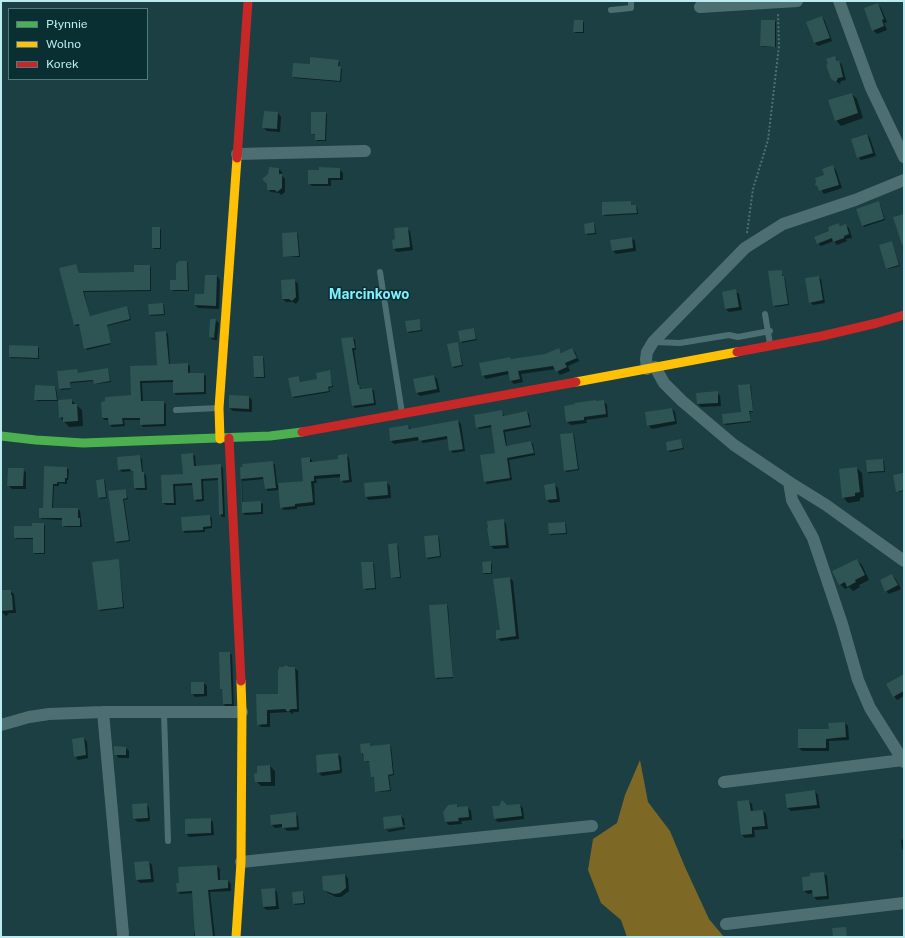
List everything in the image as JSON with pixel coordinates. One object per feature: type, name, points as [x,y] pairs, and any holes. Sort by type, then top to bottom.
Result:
[{"type":"street","points":[[236,937],[241,862],[242,712],[225,438],[220,408],[248,1]]},
{"type":"street","points":[[700,7],[798,1]]},
{"type":"street","points":[[839,1],[871,88],[904,156]]},
{"type":"street","points":[[237,154],[365,151]]},
{"type":"street","points":[[904,180],[856,200],[783,224],[745,248],[653,342],[647,352],[646,359],[651,368],[682,401],[734,445],[788,482],[826,505],[904,561]]},
{"type":"street","points":[[1,436],[83,443],[270,436],[304,432],[822,336],[904,315]]},
{"type":"street","points":[[724,782],[904,761],[870,708],[858,680],[842,624],[813,538],[792,500],[788,482]]},
{"type":"street","points":[[1,726],[29,717],[49,714],[103,712],[242,712]]},
{"type":"street","points":[[103,712],[123,934]]},
{"type":"street","points":[[241,862],[592,826]]},
{"type":"street","points":[[726,924],[904,903]]},
{"type":"lane","points":[[611,10],[631,8],[631,1]]},
{"type":"lane","points":[[380,272],[402,414]]},
{"type":"lane","points":[[765,314],[769,331],[770,346]]},
{"type":"lane","points":[[653,342],[680,343],[728,335],[738,338],[769,331]]},
{"type":"lane","points":[[176,410],[220,408]]},
{"type":"lane","points":[[164,713],[168,841]]},
{"type":"path","points":[[745,248],[753,189],[768,140],[779,46],[778,3]]},
{"type":"shaded area","points":[[640,760],[648,802],[670,831],[709,919],[724,937],[627,937],[621,920],[601,903],[588,870],[593,839],[617,823],[625,795]]},
{"type":"building","points":[[878,3],[884,19],[882,20],[884,26],[872,31],[864,8]]},
{"type":"building","points":[[822,16],[830,38],[814,43],[806,22]]},
{"type":"building","points":[[574,20],[583,20],[583,32],[573,32]]},
{"type":"building","points":[[761,20],[775,20],[775,47],[760,46]]},
{"type":"building","points":[[835,56],[837,61],[839,60],[843,77],[838,78],[836,82],[831,79],[826,65],[828,64],[826,59]]},
{"type":"building","points":[[310,57],[339,60],[338,66],[341,67],[340,81],[292,77],[293,63],[310,64]]},
{"type":"building","points":[[852,93],[858,113],[835,121],[828,100]]},
{"type":"building","points":[[264,111],[278,112],[277,129],[262,128]]},
{"type":"building","points":[[311,112],[326,112],[325,140],[315,140],[315,134],[311,134]]},
{"type":"building","points":[[867,134],[873,153],[857,158],[851,139]]},
{"type":"building","points":[[833,165],[839,185],[819,191],[818,187],[815,185],[815,178],[824,175],[822,169]]},
{"type":"building","points":[[269,167],[279,168],[279,174],[282,174],[282,188],[277,192],[275,190],[267,190],[267,184],[262,179],[268,174]]},
{"type":"building","points":[[319,167],[340,168],[340,178],[328,178],[328,184],[308,184],[308,170],[319,170]]},
{"type":"building","points":[[631,201],[631,205],[636,205],[637,213],[602,215],[602,202]]},
{"type":"building","points":[[879,201],[884,219],[862,226],[856,209]]},
{"type":"building","points":[[904,214],[904,244],[902,245],[893,217]]},
{"type":"building","points":[[594,222],[595,233],[585,234],[584,224]]},
{"type":"building","points":[[839,223],[840,226],[846,224],[849,234],[844,236],[844,238],[833,242],[832,238],[817,244],[814,237],[829,231],[828,227]]},
{"type":"building","points":[[152,227],[160,227],[160,248],[152,248]]},
{"type":"building","points":[[408,227],[410,247],[393,249],[392,240],[395,239],[394,228]]},
{"type":"building","points":[[297,232],[299,256],[283,257],[282,233]]},
{"type":"building","points":[[632,237],[633,248],[612,251],[610,240]]},
{"type":"building","points":[[892,241],[899,265],[886,269],[879,245]]},
{"type":"building","points":[[179,261],[187,261],[188,290],[170,290],[170,280],[176,280],[176,264]]},
{"type":"building","points":[[76,264],[79,273],[134,272],[134,265],[150,265],[150,290],[83,291],[90,316],[127,306],[130,319],[107,325],[111,343],[84,349],[79,324],[74,325],[59,268]]},
{"type":"building","points":[[782,270],[788,304],[773,306],[768,271]]},
{"type":"building","points":[[205,275],[217,275],[216,306],[194,305],[195,294],[204,294]]},
{"type":"building","points":[[819,276],[823,300],[809,303],[805,278]]},
{"type":"building","points":[[295,279],[296,297],[292,301],[289,299],[282,299],[281,280]]},
{"type":"building","points":[[736,289],[739,307],[725,309],[722,292]]},
{"type":"building","points":[[163,303],[164,314],[149,315],[148,304]]},
{"type":"building","points":[[210,319],[216,319],[214,338],[209,337]]},
{"type":"building","points":[[420,319],[421,330],[407,332],[405,321]]},
{"type":"building","points":[[474,328],[476,339],[460,342],[458,331]]},
{"type":"building","points":[[166,331],[169,364],[188,363],[188,373],[204,373],[204,392],[173,393],[173,380],[140,381],[141,401],[164,401],[164,424],[140,425],[140,418],[122,418],[123,424],[109,425],[108,418],[102,418],[101,402],[105,401],[105,397],[131,395],[130,366],[157,365],[155,332]]},
{"type":"building","points":[[353,337],[355,348],[352,348],[358,385],[360,389],[372,388],[374,403],[352,406],[341,338]]},
{"type":"building","points":[[458,342],[462,365],[452,367],[447,344]]},
{"type":"building","points":[[9,345],[38,346],[38,358],[9,357]]},
{"type":"building","points":[[559,348],[561,353],[572,348],[577,358],[565,363],[567,367],[556,372],[553,366],[518,371],[520,379],[510,381],[508,371],[482,376],[479,363],[510,357],[511,359],[545,354]]},
{"type":"building","points":[[253,356],[263,356],[264,377],[254,377]]},
{"type":"building","points":[[108,368],[110,381],[94,384],[93,380],[70,382],[71,388],[59,389],[57,371],[77,369],[78,373]]},
{"type":"building","points":[[330,370],[332,386],[328,387],[329,391],[292,397],[288,378],[299,376],[300,382],[317,379],[316,373]]},
{"type":"building","points":[[434,375],[437,389],[416,393],[413,379]]},
{"type":"building","points":[[750,384],[753,411],[749,411],[751,421],[723,424],[722,414],[741,412],[738,385]]},
{"type":"building","points":[[35,385],[55,386],[57,400],[34,400]]},
{"type":"building","points":[[718,391],[718,403],[697,404],[696,393]]},
{"type":"building","points":[[229,395],[249,396],[249,409],[229,408]]},
{"type":"building","points":[[72,399],[72,404],[77,404],[78,421],[63,422],[63,417],[59,418],[58,400]]},
{"type":"building","points":[[604,400],[606,414],[584,417],[584,420],[566,422],[564,406]]},
{"type":"building","points":[[672,408],[675,421],[647,426],[645,412]]},
{"type":"building","points":[[502,410],[503,416],[527,411],[530,425],[503,430],[506,446],[531,441],[534,453],[507,458],[510,478],[484,482],[480,455],[495,453],[491,425],[476,428],[474,415]]},
{"type":"building","points":[[458,420],[463,449],[449,451],[447,436],[419,441],[418,437],[390,441],[389,428],[408,425],[409,429]]},
{"type":"building","points":[[573,433],[578,469],[564,471],[560,434]]},
{"type":"building","points":[[681,439],[683,448],[667,451],[666,442]]},
{"type":"building","points":[[193,453],[194,466],[221,464],[223,514],[219,515],[218,478],[201,479],[202,499],[194,500],[192,483],[173,484],[174,503],[162,503],[161,475],[183,474],[181,454]]},
{"type":"building","points":[[347,454],[349,480],[340,481],[340,474],[314,476],[314,481],[311,481],[313,502],[295,504],[295,506],[280,508],[278,483],[303,481],[301,458],[310,457],[310,462],[338,459],[338,455]]},
{"type":"building","points":[[140,455],[142,472],[144,472],[145,488],[134,488],[133,471],[130,469],[118,470],[117,457]]},
{"type":"building","points":[[883,459],[884,471],[867,472],[866,460]]},
{"type":"building","points":[[273,461],[276,488],[265,489],[263,477],[241,479],[242,502],[261,501],[261,512],[242,513],[240,467],[243,467],[242,464]]},
{"type":"building","points":[[44,466],[67,467],[67,478],[65,478],[65,482],[57,482],[57,484],[53,484],[52,508],[78,508],[80,526],[62,526],[62,518],[39,518],[39,508],[43,508]]},
{"type":"building","points":[[857,467],[860,492],[855,493],[855,496],[842,498],[839,469]]},
{"type":"building","points":[[8,468],[24,468],[23,486],[7,486]]},
{"type":"building","points":[[903,473],[904,490],[896,492],[893,475]]},
{"type":"building","points":[[104,479],[106,497],[98,498],[96,480]]},
{"type":"building","points":[[387,481],[388,495],[365,497],[364,483]]},
{"type":"building","points":[[555,483],[557,499],[546,500],[544,485]]},
{"type":"building","points":[[126,489],[127,498],[123,499],[129,540],[115,542],[108,491]]},
{"type":"building","points":[[210,515],[211,526],[203,527],[203,530],[182,531],[181,517]]},
{"type":"building","points":[[504,519],[506,545],[490,546],[487,521]]},
{"type":"building","points":[[565,522],[566,533],[549,534],[548,523]]},
{"type":"building","points":[[32,523],[44,523],[44,553],[33,553],[33,538],[14,538],[14,526],[32,526]]},
{"type":"building","points":[[438,535],[440,556],[426,558],[424,536]]},
{"type":"building","points":[[397,543],[400,577],[391,578],[388,544]]},
{"type":"building","points":[[119,559],[123,607],[98,610],[92,562]]},
{"type":"building","points":[[857,559],[865,575],[855,580],[856,582],[847,587],[845,582],[839,585],[832,571]]},
{"type":"building","points":[[491,561],[491,573],[483,573],[482,562]]},
{"type":"building","points":[[361,562],[373,562],[375,588],[363,589]]},
{"type":"building","points":[[892,574],[898,585],[885,592],[880,580]]},
{"type":"building","points":[[510,577],[516,636],[496,639],[496,630],[500,630],[493,579]]},
{"type":"building","points":[[1,590],[11,590],[13,610],[1,611]]},
{"type":"building","points":[[447,604],[453,677],[435,678],[429,605]]},
{"type":"building","points":[[219,652],[230,652],[232,704],[223,704],[222,689],[220,689]]},
{"type":"building","points":[[286,665],[289,667],[295,667],[297,709],[291,709],[288,712],[285,709],[267,710],[267,724],[257,725],[256,694],[278,694],[278,670],[279,667],[284,667]]},
{"type":"building","points":[[904,674],[904,691],[893,697],[886,684]]},
{"type":"building","points":[[191,682],[204,682],[204,694],[191,694]]},
{"type":"building","points":[[845,722],[846,737],[826,739],[826,748],[798,748],[798,729],[829,729],[828,723]]},
{"type":"building","points":[[84,737],[86,755],[74,757],[72,739]]},
{"type":"building","points":[[370,743],[370,746],[390,744],[393,774],[388,775],[390,790],[375,792],[374,777],[371,777],[369,761],[364,761],[363,753],[361,754],[360,744]]},
{"type":"building","points":[[114,746],[126,747],[126,755],[114,755]]},
{"type":"building","points":[[338,753],[340,770],[317,773],[316,755]]},
{"type":"building","points":[[270,765],[271,782],[255,782],[254,774],[257,773],[257,766]]},
{"type":"building","points":[[815,790],[817,805],[787,808],[785,794]]},
{"type":"building","points":[[502,800],[507,805],[520,804],[522,816],[494,819],[492,806],[499,806]]},
{"type":"building","points":[[749,800],[751,811],[763,810],[765,826],[752,827],[752,834],[741,835],[737,801]]},
{"type":"building","points":[[147,803],[148,818],[133,819],[132,804]]},
{"type":"building","points":[[457,804],[457,807],[468,806],[469,817],[458,818],[459,821],[445,822],[443,812],[448,805]]},
{"type":"building","points":[[296,812],[297,827],[282,828],[282,824],[271,825],[270,815]]},
{"type":"building","points":[[401,815],[403,826],[384,829],[383,817]]},
{"type":"building","points":[[211,818],[211,833],[185,834],[185,819]]},
{"type":"building","points":[[149,861],[151,879],[136,880],[134,862]]},
{"type":"building","points":[[217,865],[218,880],[228,880],[228,888],[208,890],[213,937],[195,937],[192,891],[177,892],[176,883],[179,883],[178,867]]},
{"type":"building","points":[[824,872],[827,896],[813,897],[812,890],[803,891],[802,877],[810,876],[810,873]]},
{"type":"building","points":[[345,874],[346,888],[340,893],[334,894],[323,890],[322,876]]},
{"type":"building","points":[[275,888],[276,906],[263,907],[261,889]]},
{"type":"building","points":[[303,891],[304,903],[293,904],[292,892]]},
{"type":"building","points":[[846,927],[847,937],[833,937],[832,928]]},
{"type":"traffic: fast","points":[[1,436],[83,443],[270,436],[302,432]]},
{"type":"traffic: slow","points":[[220,439],[219,408],[237,158]]},
{"type":"traffic: slow","points":[[576,382],[737,352]]},
{"type":"traffic: slow","points":[[236,937],[241,862],[241,681]]},
{"type":"traffic: jam","points":[[237,158],[248,1]]},
{"type":"traffic: jam","points":[[737,352],[822,336],[904,315]]},
{"type":"traffic: jam","points":[[302,432],[576,382]]},
{"type":"traffic: jam","points":[[229,438],[241,681]]},
{"type":"district","name":"Marcinkowo","points":[[369,295]]}]
